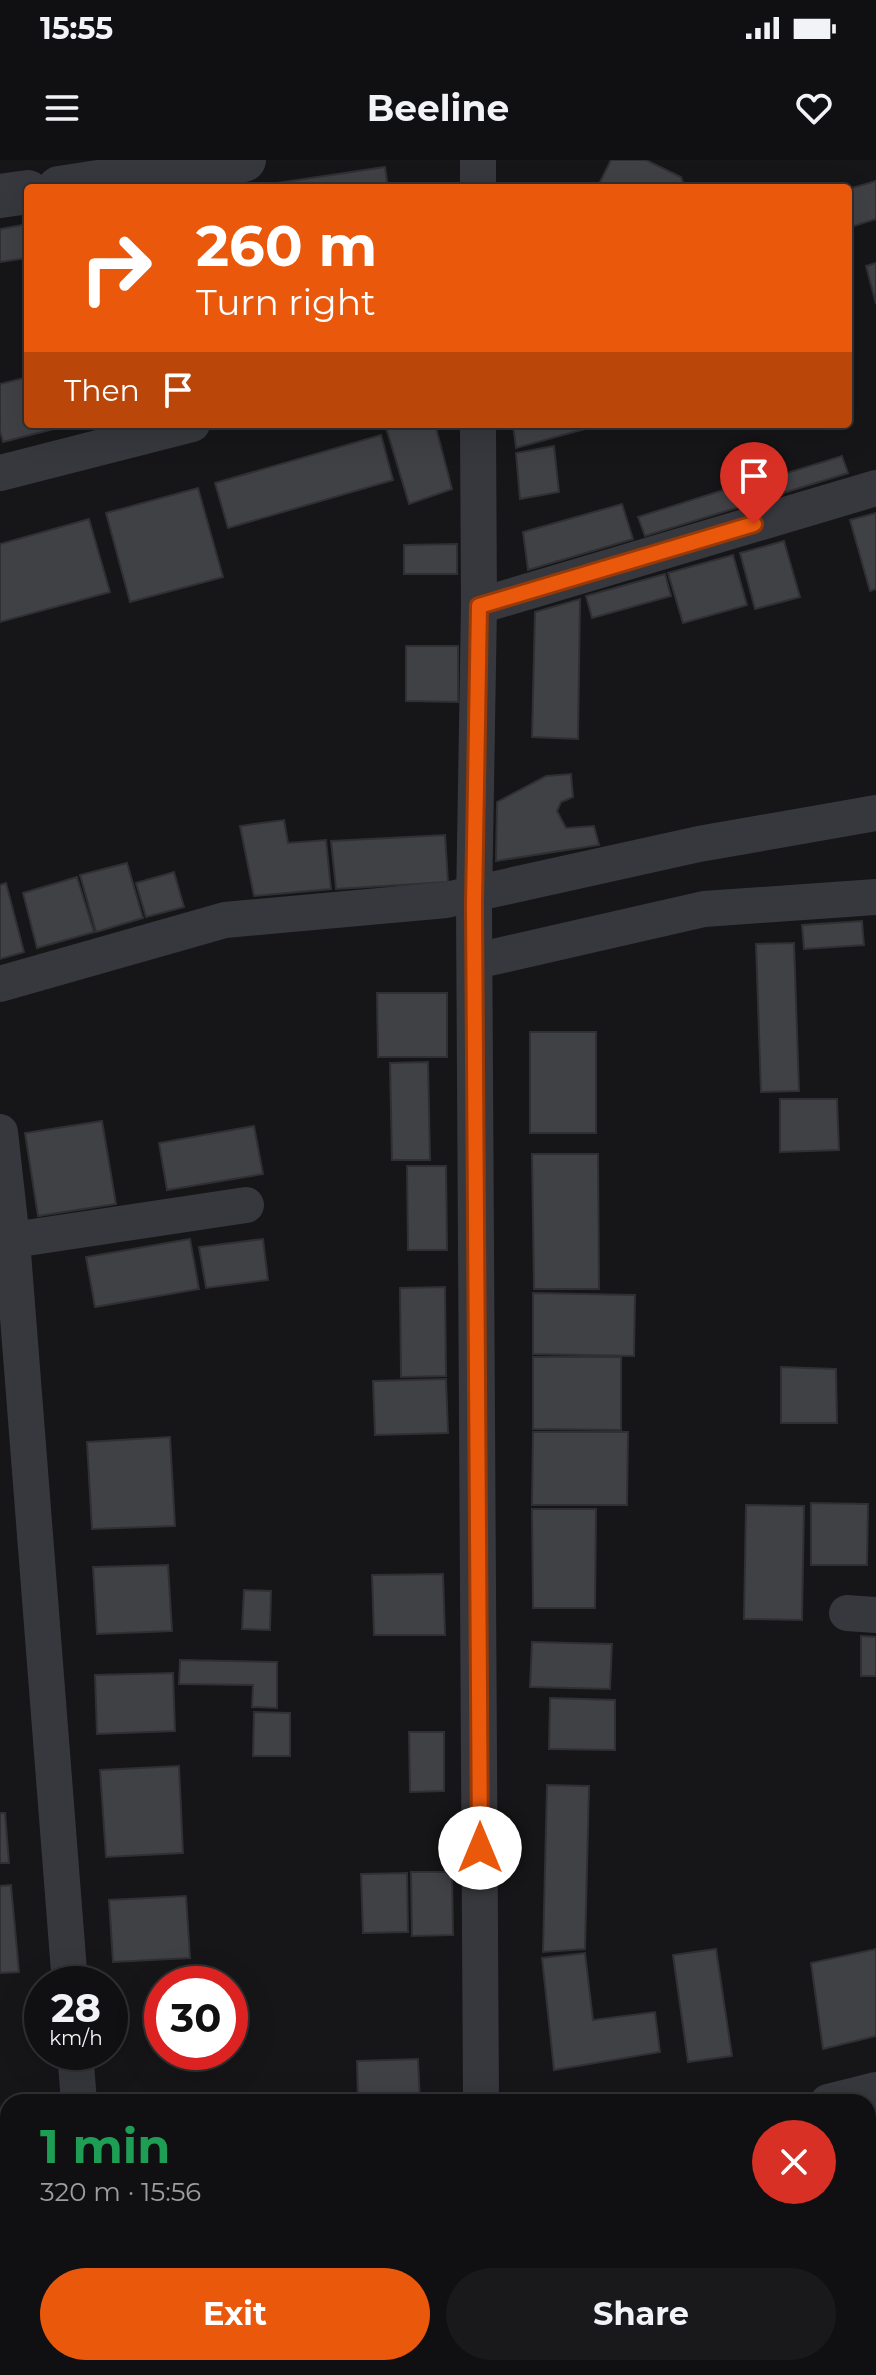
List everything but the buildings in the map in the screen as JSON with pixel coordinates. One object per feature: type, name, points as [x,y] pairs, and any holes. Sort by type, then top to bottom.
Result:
[{"type":"street","points":[[85,184],[244,160]]},
{"type":"street","points":[[478,160],[478,184]]},
{"type":"street","points":[[0,196],[24,193]]},
{"type":"street","points":[[0,473],[176,428]]},
{"type":"street","points":[[478,428],[475,923],[481,2094]]},
{"type":"street","points":[[479,606],[876,488]]},
{"type":"street","points":[[475,923],[699,844],[876,813]]},
{"type":"street","points":[[0,984],[225,920],[446,900],[475,923],[876,897]]},
{"type":"street","points":[[0,1132],[6,1241],[68,1966]]},
{"type":"street","points":[[6,1241],[246,1205]]},
{"type":"street","points":[[76,2070],[78,2094]]},
{"type":"route","points":[[480,1848],[474,905],[479,606],[754,524]]}]
